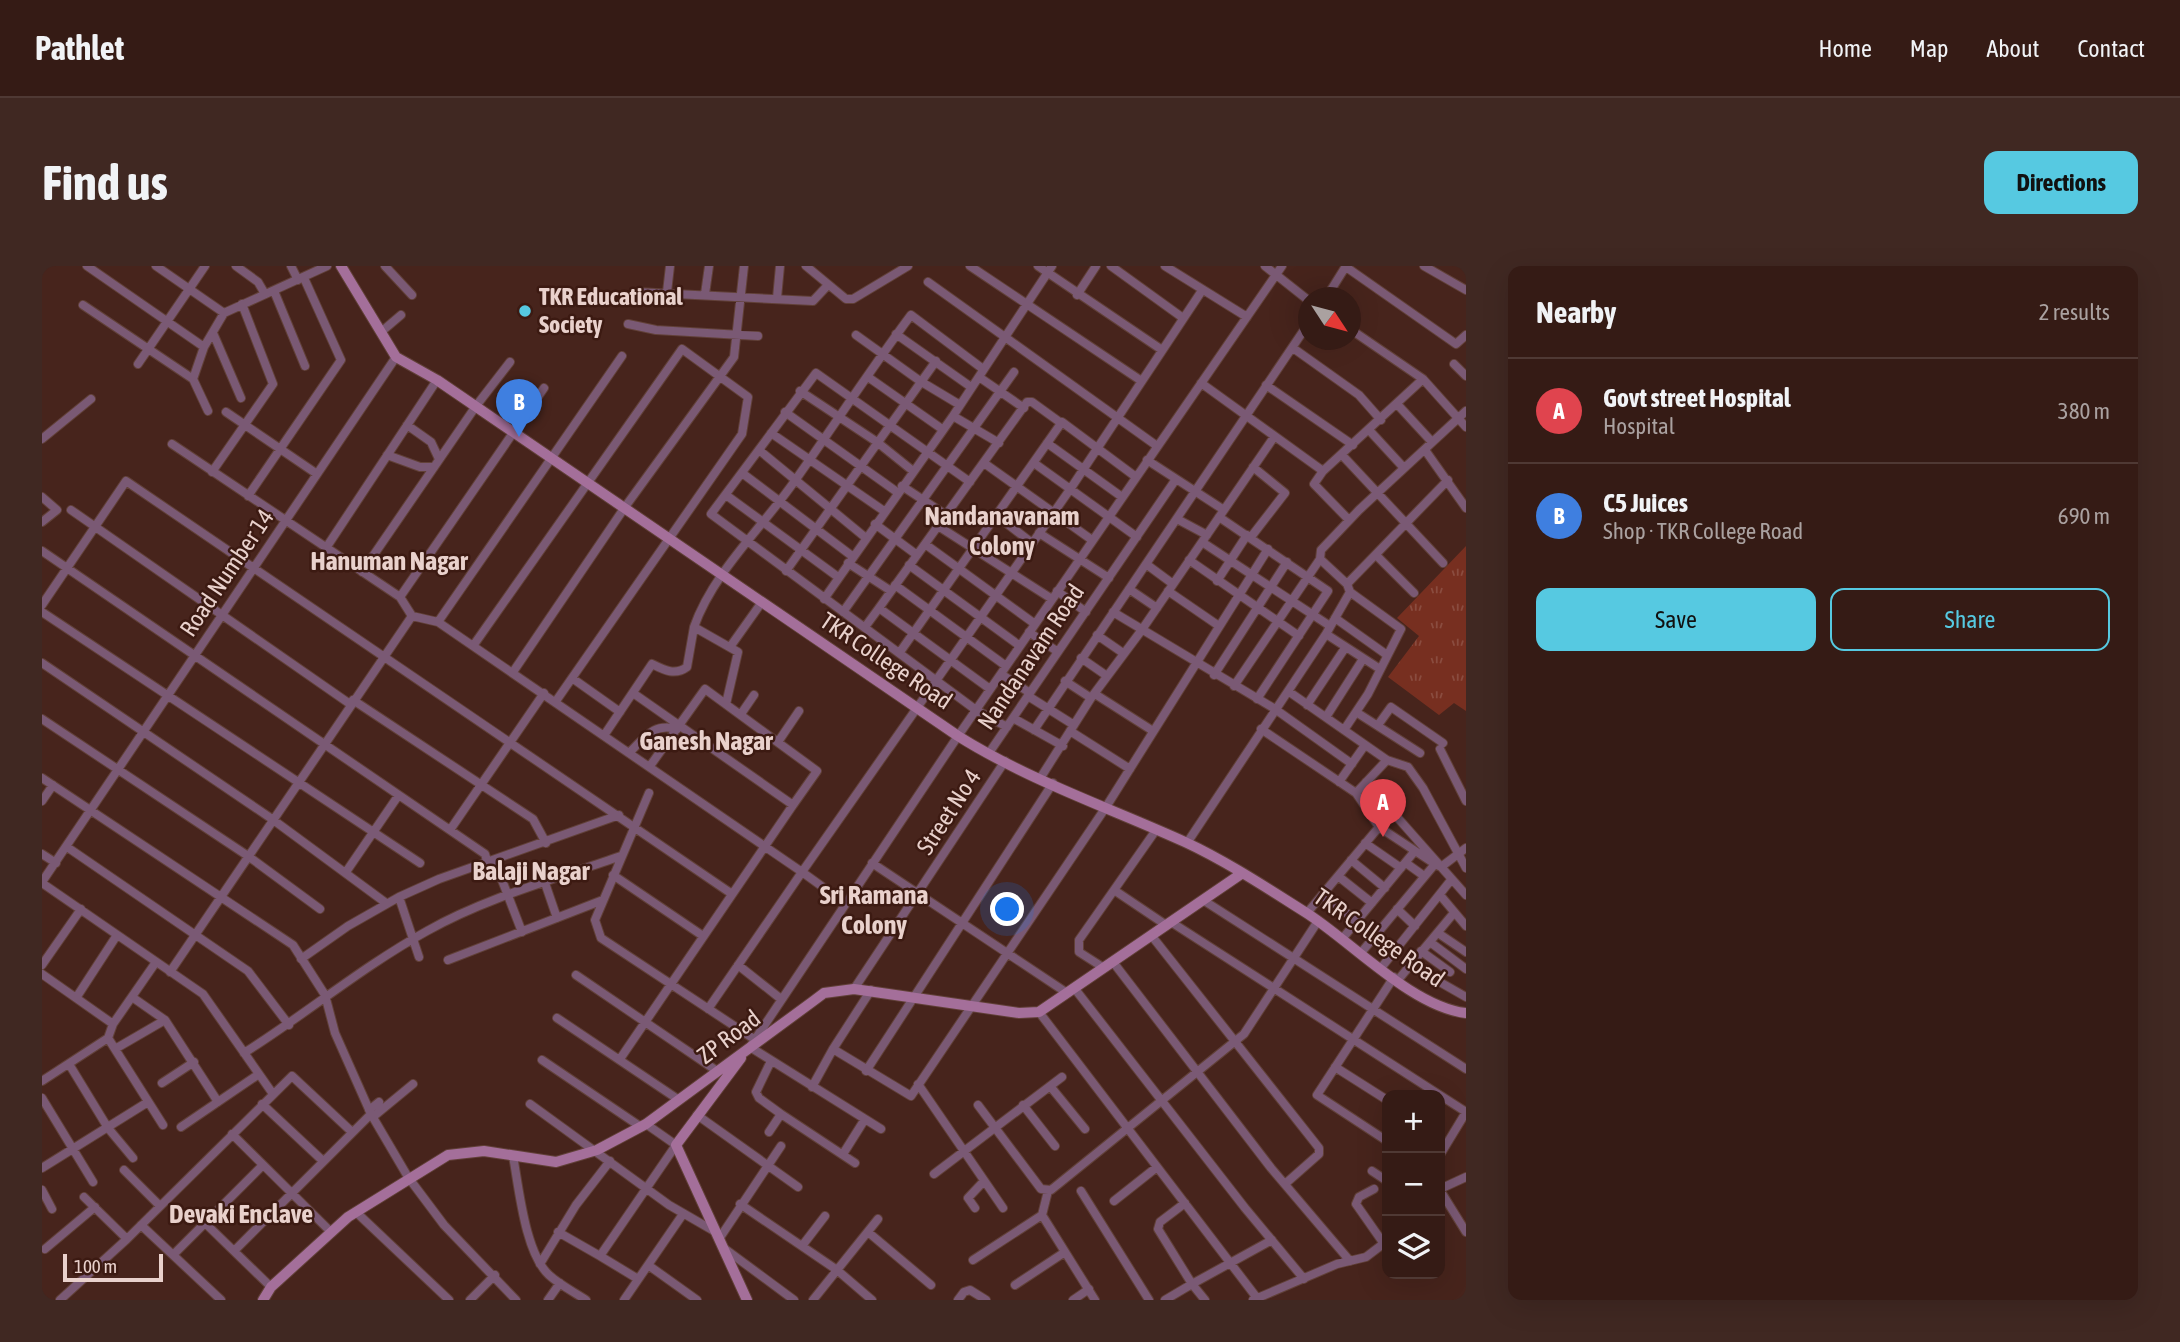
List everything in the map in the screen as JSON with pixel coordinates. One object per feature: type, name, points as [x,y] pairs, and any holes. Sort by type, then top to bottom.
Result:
[{"type":"street","points":[[87,266],[204,346]]},
{"type":"street","points":[[156,266],[224,313]]},
{"type":"street","points":[[138,365],[205,266]]},
{"type":"street","points":[[236,266],[270,293],[305,366]]},
{"type":"street","points":[[248,496],[341,360],[301,279],[291,266]]},
{"type":"street","points":[[193,379],[204,346],[224,313],[327,266]]},
{"type":"street","name":"TKR College Road","points":[[341,266],[396,357],[437,380],[512,430],[958,736],[1005,761],[1187,843],[1307,913],[1425,999],[1452,1012],[1466,1013]]},
{"type":"street","points":[[385,266],[412,295]]},
{"type":"street","points":[[667,292],[670,266]]},
{"type":"street","points":[[705,294],[709,266]]},
{"type":"street","points":[[513,672],[625,507],[733,357],[738,335],[744,266]]},
{"type":"street","points":[[777,298],[780,266]]},
{"type":"street","points":[[813,268],[828,285],[846,299],[859,298],[908,266]]},
{"type":"street","points":[[970,266],[1026,301],[1140,380]]},
{"type":"street","points":[[1038,266],[1049,269],[1077,295],[1162,350]]},
{"type":"street","points":[[1077,295],[1096,266]]},
{"type":"street","points":[[1111,266],[1183,318]]},
{"type":"street","points":[[1165,266],[1201,292],[1247,317]]},
{"type":"street","points":[[1265,266],[1298,292]]},
{"type":"street","points":[[600,1255],[697,1115],[752,1043],[1000,674],[1282,266]]},
{"type":"street","points":[[1333,287],[1346,266],[1456,344],[1466,335]]},
{"type":"street","points":[[1424,266],[1466,290]]},
{"type":"street","points":[[824,599],[953,416],[1049,269]]},
{"type":"street","points":[[928,282],[1157,446]]},
{"type":"street","points":[[636,292],[813,301],[828,285]]},
{"type":"street","points":[[708,1009],[1071,488],[1140,380],[1201,292]]},
{"type":"street","points":[[212,472],[273,384],[242,304]]},
{"type":"street","points":[[82,305],[193,379],[208,411]]},
{"type":"street","points":[[381,332],[401,315]]},
{"type":"street","points":[[605,734],[652,664],[669,671],[681,672],[687,667],[694,627],[723,574],[779,503],[911,315],[981,373],[999,392],[1024,408]]},
{"type":"street","points":[[628,324],[656,330],[758,335]]},
{"type":"street","points":[[213,333],[241,398]]},
{"type":"street","points":[[896,334],[971,387]]},
{"type":"street","points":[[856,335],[920,381],[960,405]]},
{"type":"street","points":[[1361,337],[1423,379],[1463,414],[1466,427]]},
{"type":"street","points":[[1034,730],[1298,340]]},
{"type":"street","points":[[1293,348],[1360,395],[1381,420]]},
{"type":"street","points":[[473,646],[682,349],[748,397],[741,434],[556,701]]},
{"type":"street","points":[[438,622],[550,456],[622,356]]},
{"type":"street","name":"Road Number 14","points":[[42,883],[396,357]]},
{"type":"street","points":[[786,570],[936,360]]},
{"type":"street","points":[[362,572],[476,406],[510,362]]},
{"type":"street","points":[[1454,364],[1466,376]]},
{"type":"street","points":[[843,612],[1014,372]]},
{"type":"street","points":[[970,482],[816,373],[711,514],[976,710],[1007,727]]},
{"type":"street","points":[[868,377],[942,429]]},
{"type":"street","points":[[1349,520],[1314,484],[1323,471],[1423,379]]},
{"type":"street","points":[[326,548],[437,380]]},
{"type":"street","points":[[1201,383],[1323,471]]},
{"type":"street","points":[[1266,385],[1353,445]]},
{"type":"street","points":[[400,597],[512,430],[544,388]]},
{"type":"street","points":[[800,391],[877,442],[914,471]]},
{"type":"street","points":[[42,439],[91,399]]},
{"type":"street","points":[[865,627],[1027,402],[1032,402],[1136,477]]},
{"type":"street","points":[[1397,404],[1432,442]]},
{"type":"street","points":[[226,412],[317,474]]},
{"type":"street","points":[[785,412],[859,467],[946,515]]},
{"type":"street","points":[[1234,686],[1320,559],[1321,550],[1377,493],[1463,414]]},
{"type":"street","points":[[953,416],[999,443]]},
{"type":"street","points":[[900,652],[1061,423]]},
{"type":"street","points":[[407,425],[431,442],[436,463]]},
{"type":"street","points":[[1369,430],[1404,468]]},
{"type":"street","points":[[771,433],[884,511]]},
{"type":"street","points":[[1041,777],[1093,696],[1141,631],[1274,437]]},
{"type":"street","points":[[1047,443],[1082,472],[1122,497]]},
{"type":"street","points":[[172,444],[400,597],[412,616],[438,622],[605,734],[845,903]]},
{"type":"street","points":[[759,450],[794,482],[831,507],[866,538]]},
{"type":"street","points":[[1425,450],[1466,508]]},
{"type":"street","points":[[1342,454],[1443,563]]},
{"type":"street","points":[[387,455],[420,467],[436,463]]},
{"type":"street","points":[[1147,460],[1196,492],[1249,536],[1328,592],[1257,699]]},
{"type":"street","points":[[984,463],[1093,540]]},
{"type":"street","points":[[1034,463],[1137,537]]},
{"type":"street","points":[[1217,581],[1249,536],[1285,493],[1253,467]]},
{"type":"street","points":[[742,473],[816,529],[869,576],[930,611],[1006,666]]},
{"type":"street","name":"Nandanavam Road","points":[[989,753],[1176,479]]},
{"type":"street","points":[[1187,843],[1328,630],[1349,588],[1376,555],[1448,480]]},
{"type":"street","points":[[42,605],[126,481],[732,894]]},
{"type":"street","points":[[726,495],[838,577]]},
{"type":"street","points":[[42,497],[57,510],[42,522]]},
{"type":"street","points":[[71,510],[351,702],[533,819],[546,843]]},
{"type":"street","points":[[996,515],[1032,543]]},
{"type":"street","points":[[1177,519],[1231,560],[1312,615],[1345,648],[1380,669]]},
{"type":"street","points":[[875,524],[917,555]]},
{"type":"street","points":[[938,526],[974,550],[1086,612]]},
{"type":"street","points":[[1039,533],[1109,578]]},
{"type":"street","points":[[925,544],[1035,624]]},
{"type":"street","points":[[833,1049],[911,1096],[1106,807],[1268,549]]},
{"type":"street","points":[[42,551],[485,854],[508,896],[522,932]]},
{"type":"street","points":[[1376,555],[1414,593]]},
{"type":"street","points":[[1320,559],[1349,588],[1401,629],[1344,730]]},
{"type":"street","points":[[1189,560],[1237,597],[1298,636]]},
{"type":"street","points":[[1214,674],[1287,562]]},
{"type":"street","points":[[1146,564],[1171,588],[1219,626]]},
{"type":"street","points":[[909,565],[1020,646]]},
{"type":"street","points":[[1129,589],[1157,608]]},
{"type":"street","points":[[730,647],[762,602]]},
{"type":"street","points":[[879,608],[990,690]]},
{"type":"street","points":[[42,612],[167,698],[375,831],[420,863]]},
{"type":"street","points":[[1113,612],[1275,709],[1352,764]]},
{"type":"street","points":[[170,971],[412,616]]},
{"type":"street","points":[[1335,618],[1387,655]]},
{"type":"street","points":[[694,627],[738,652],[726,704]]},
{"type":"street","points":[[1029,632],[1058,652]]},
{"type":"street","points":[[1097,635],[1123,653]]},
{"type":"street","points":[[1307,705],[1345,648]]},
{"type":"street","points":[[1082,657],[1107,676]]},
{"type":"street","points":[[1326,718],[1363,659]]},
{"type":"street","points":[[42,663],[272,820],[386,903]]},
{"type":"street","points":[[1000,674],[1130,769]]},
{"type":"street","points":[[572,678],[620,712]]},
{"type":"street","points":[[1065,681],[1153,732]]},
{"type":"street","points":[[620,1059],[817,771],[705,689],[650,766]]},
{"type":"street","points":[[1288,691],[1387,760],[1408,767],[1414,773],[1466,868]]},
{"type":"street","points":[[450,830],[544,693]]},
{"type":"street","points":[[634,693],[678,727],[793,805]]},
{"type":"street","points":[[741,714],[754,695]]},
{"type":"street","points":[[1378,725],[1391,707],[1441,746],[1466,801]]},
{"type":"street","points":[[778,742],[799,711]]},
{"type":"street","points":[[1356,712],[1420,753]]},
{"type":"street","points":[[1013,718],[1063,746]]},
{"type":"street","points":[[42,719],[248,856],[320,909]]},
{"type":"street","points":[[630,752],[656,727],[678,727]]},
{"type":"street","points":[[1261,729],[1356,793],[1379,827],[1438,865]]},
{"type":"street","points":[[1339,782],[1365,745]]},
{"type":"street","points":[[1356,793],[1387,760]]},
{"type":"street","name":"Street No 4","points":[[854,989],[1005,761]]},
{"type":"street","points":[[42,778],[293,945],[325,995],[335,1033],[371,1114],[408,1177],[444,1224],[516,1300]]},
{"type":"street","points":[[1366,782],[1466,895]]},
{"type":"street","points":[[866,1071],[1053,783]]},
{"type":"street","points":[[42,801],[53,785]]},
{"type":"street","points":[[649,793],[633,825],[595,920],[601,938],[708,1009],[771,1061],[881,1129]]},
{"type":"street","points":[[346,872],[398,796]]},
{"type":"street","points":[[301,958],[398,897],[439,879],[492,863],[620,816]]},
{"type":"street","points":[[1307,913],[1379,827]]},
{"type":"street","points":[[1156,830],[1077,946],[1079,952],[1108,965],[1350,1261]]},
{"type":"street","points":[[1365,843],[1424,876]]},
{"type":"street","points":[[67,846],[248,971],[289,1025]]},
{"type":"street","points":[[1360,954],[1424,876],[1466,848]]},
{"type":"street","points":[[1342,939],[1414,852]]},
{"type":"street","points":[[42,854],[56,863]]},
{"type":"street","points":[[244,1053],[289,1025],[325,995],[413,940],[508,896],[621,856]]},
{"type":"street","points":[[1351,860],[1385,888]]},
{"type":"street","points":[[873,863],[1071,991],[1304,1279]]},
{"type":"street","points":[[1241,874],[1039,1012],[1255,1299],[1366,1257],[1382,1245]]},
{"type":"street","points":[[613,875],[703,936]]},
{"type":"street","points":[[1338,876],[1372,903]]},
{"type":"street","points":[[1381,968],[1451,880]]},
{"type":"street","points":[[42,883],[203,994],[273,1094]]},
{"type":"street","points":[[545,883],[557,918]]},
{"type":"street","points":[[1114,890],[1354,1038],[1466,1112],[1445,1138]]},
{"type":"street","points":[[1322,895],[1357,921]]},
{"type":"street","points":[[1440,895],[1453,914],[1466,926]]},
{"type":"street","points":[[398,897],[419,957]]},
{"type":"street","points":[[448,960],[603,900]]},
{"type":"street","points":[[1203,900],[1466,1069]]},
{"type":"street","points":[[42,965],[81,909]]},
{"type":"street","points":[[1397,909],[1415,926]]},
{"type":"street","points":[[1382,1138],[1317,1095],[1396,979],[1453,914]]},
{"type":"street","points":[[973,1260],[1042,1215],[1048,1191],[1234,1044],[1244,1034],[1318,921]]},
{"type":"street","points":[[1438,933],[1466,952]]},
{"type":"street","points":[[76,998],[117,935]]},
{"type":"street","points":[[1151,935],[1234,1044],[1319,1148],[1319,1154],[1285,1184]]},
{"type":"street","points":[[1430,942],[1466,969]]},
{"type":"street","points":[[1421,951],[1450,972]]},
{"type":"street","points":[[42,1081],[108,1038],[113,1024],[156,962]]},
{"type":"street","points":[[738,965],[781,999]]},
{"type":"street","points":[[1410,965],[1466,997]]},
{"type":"street","points":[[42,974],[113,1024]]},
{"type":"street","points":[[576,975],[717,1071]]},
{"type":"street","points":[[812,1087],[871,990]]},
{"type":"street","name":"ZP Road","points":[[263,1300],[271,1287],[331,1232],[408,1177],[457,1153],[484,1151],[556,1162],[597,1150],[643,1125],[824,993],[871,990],[1019,1013],[1039,1012]]},
{"type":"street","points":[[132,997],[165,1020],[218,1102]]},
{"type":"street","points":[[557,1018],[679,1100]]},
{"type":"street","points":[[116,1049],[165,1020]]},
{"type":"street","points":[[108,1038],[163,1125]]},
{"type":"street","points":[[542,1060],[676,1145],[747,1300]]},
{"type":"street","points":[[771,1061],[756,1092],[759,1098],[855,1163]]},
{"type":"street","points":[[162,1083],[194,1062]]},
{"type":"street","points":[[69,1064],[107,1128],[133,1158]]},
{"type":"street","points":[[1335,1066],[1382,1097]]},
{"type":"street","points":[[181,1127],[259,1074]]},
{"type":"street","points":[[60,1300],[127,1239],[292,1076],[352,1132]]},
{"type":"street","points":[[934,1174],[1062,1077]]},
{"type":"street","points":[[234,1251],[371,1114],[413,1084]]},
{"type":"street","points":[[918,1084],[1003,1208]]},
{"type":"street","points":[[1050,1086],[1085,1129]]},
{"type":"street","points":[[42,1098],[93,1182]]},
{"type":"street","points":[[42,1168],[148,1102]]},
{"type":"street","points":[[371,1114],[379,1102]]},
{"type":"street","points":[[262,1104],[323,1161]]},
{"type":"street","points":[[530,1104],[716,1235]]},
{"type":"street","points":[[978,1105],[1041,1188],[1048,1191]]},
{"type":"street","points":[[1023,1105],[1055,1146]]},
{"type":"street","points":[[769,1132],[780,1114]]},
{"type":"street","points":[[697,1115],[798,1187]]},
{"type":"street","points":[[843,1154],[865,1119]]},
{"type":"street","points":[[232,1133],[331,1232]]},
{"type":"street","points":[[716,1235],[781,1146]]},
{"type":"street","points":[[513,1156],[530,1237],[540,1264],[586,1300]]},
{"type":"street","points":[[540,1264],[558,1232],[610,1161]]},
{"type":"street","points":[[173,1255],[263,1165]]},
{"type":"street","points":[[1114,1200],[1157,1167]]},
{"type":"street","points":[[124,1170],[160,1206]]},
{"type":"street","points":[[1372,1171],[1382,1178]]},
{"type":"street","points":[[1445,1187],[1466,1177]]},
{"type":"street","points":[[975,1208],[968,1198],[984,1181]]},
{"type":"street","points":[[1374,1189],[1359,1197],[1356,1204],[1382,1237]]},
{"type":"street","points":[[42,1190],[52,1209]]},
{"type":"street","points":[[1082,1191],[1149,1300]]},
{"type":"street","points":[[84,1197],[127,1239]]},
{"type":"street","points":[[1445,1197],[1466,1233]]},
{"type":"street","points":[[1185,1203],[1160,1222],[1158,1229],[1205,1300]]},
{"type":"street","points":[[740,1204],[837,1270],[872,1300]]},
{"type":"street","points":[[45,1250],[95,1207]]},
{"type":"street","points":[[356,1212],[449,1300]]},
{"type":"street","points":[[624,1300],[683,1214]]},
{"type":"street","points":[[1042,1215],[1096,1300]]},
{"type":"street","points":[[802,1246],[825,1216]]},
{"type":"street","points":[[813,1300],[878,1219]]},
{"type":"street","points":[[205,1223],[271,1287]]},
{"type":"street","points":[[141,1224],[220,1300]]},
{"type":"street","points":[[558,1232],[638,1279]]},
{"type":"street","points":[[868,1232],[931,1285]]},
{"type":"street","points":[[1165,1300],[1272,1241]]},
{"type":"street","points":[[725,1249],[794,1300]]},
{"type":"street","points":[[1014,1285],[1065,1252]]},
{"type":"street","points":[[648,1265],[696,1300]]},
{"type":"street","points":[[470,1300],[495,1275]]},
{"type":"street","points":[[548,1300],[561,1283]]},
{"type":"street","points":[[1073,1300],[1089,1289]]},
{"type":"street","points":[[958,1300],[967,1290],[986,1300]]},
{"type":"green space","points":[[1466,546],[1466,711],[1454,703],[1439,715],[1388,677],[1419,636],[1397,618]]},
{"type":"place","name":"TKR Educational Society","points":[[525,311]]},
{"type":"place","name":"C5 Juices","points":[[519,437]]},
{"type":"place","name":"Govt street Hospital","points":[[1383,837]]},
{"type":"district","name":"Nandanavanam Colony","points":[[1002,531]]},
{"type":"district","name":"Hanuman Nagar","points":[[389,561]]},
{"type":"district","name":"Ganesh Nagar","points":[[706,741]]},
{"type":"district","name":"Balaji Nagar","points":[[531,871]]},
{"type":"district","name":"Sri Ramana Colony","points":[[874,910]]},
{"type":"district","name":"Devaki Enclave","points":[[241,1214]]}]
